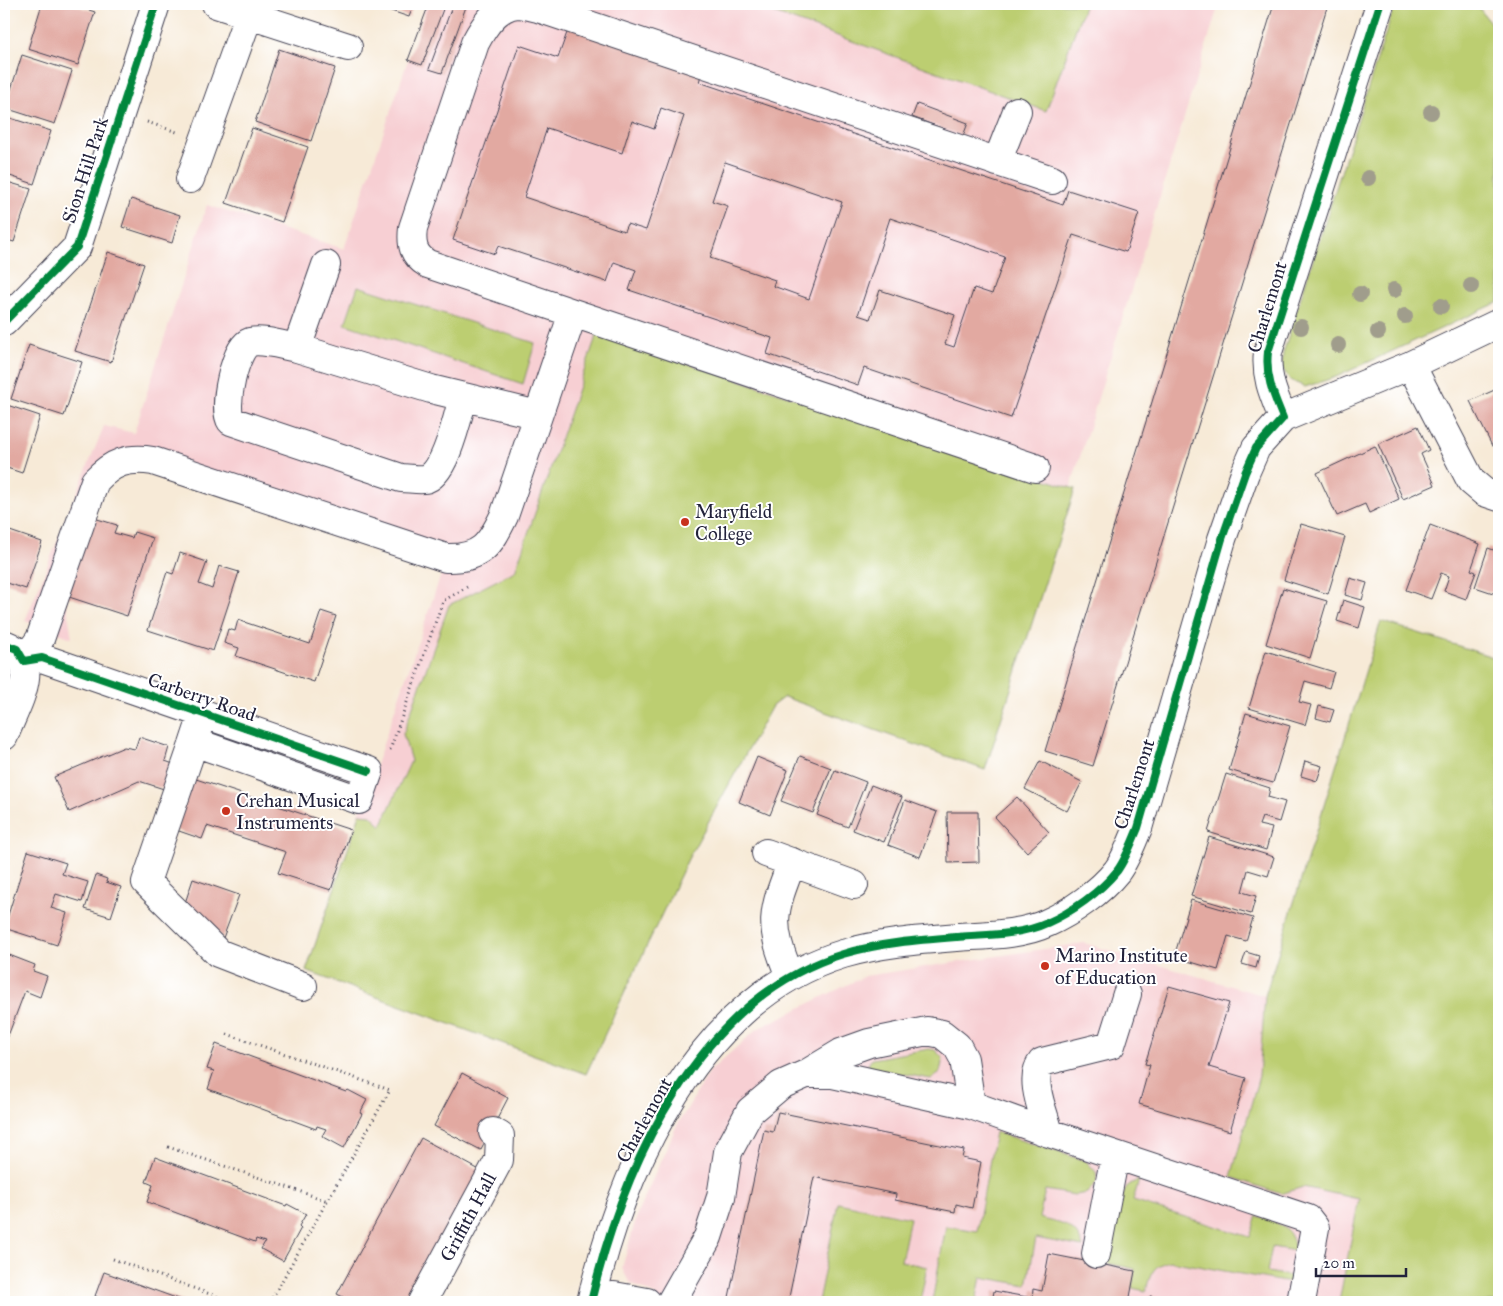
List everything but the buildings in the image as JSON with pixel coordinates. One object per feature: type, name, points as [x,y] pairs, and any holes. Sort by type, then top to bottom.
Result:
[{"type":"street","name":"Sion Hill Park","points":[[4,322],[77,247],[156,4]]},
{"type":"street","points":[[216,4],[348,47]]},
{"type":"street","points":[[1035,468],[428,264],[417,258],[412,248],[413,228],[475,43],[485,25],[499,7],[518,4],[538,8],[1052,180]]},
{"type":"street","name":"Charlemont","points":[[1283,418],[1270,386],[1266,368],[1268,352],[1380,4]]},
{"type":"street","points":[[190,178],[249,14]]},
{"type":"street","points":[[997,162],[1017,112]]},
{"type":"street","points":[[297,348],[326,265]]},
{"type":"street","points":[[4,736],[27,675],[14,653],[40,639],[95,481],[107,468],[119,462],[135,458],[153,461],[446,558],[465,558],[483,550],[494,538],[504,516],[573,313]]},
{"type":"street","name":"Charlemont","points":[[591,1300],[626,1189],[665,1109],[704,1053],[746,1008],[790,976],[843,954],[910,940],[1003,934],[1047,924],[1092,895],[1118,870],[1138,828],[1222,539],[1245,473],[1256,448],[1283,418],[1411,365],[1499,323]]},
{"type":"street","points":[[463,398],[442,462],[433,475],[425,479],[401,478],[231,421],[227,410],[228,391],[242,348],[249,342],[259,342],[297,348],[463,398],[538,415]]},
{"type":"street","points":[[1411,365],[1471,481],[1484,492],[1499,497]]},
{"type":"street","name":"Carberry Road","points":[[14,653],[42,658],[369,771],[359,800],[194,742],[203,715]]},
{"type":"street","points":[[194,742],[146,882],[218,952],[303,986]]},
{"type":"street","points":[[766,853],[854,885]]},
{"type":"street","points":[[790,976],[776,941],[773,923],[776,904],[792,862]]},
{"type":"street","points":[[1049,1133],[1036,1079],[1036,1069],[1042,1062],[1111,1045],[1128,994]]},
{"type":"street","points":[[671,1302],[708,1237],[721,1197],[728,1152],[750,1111],[781,1085],[806,1074],[841,1053],[869,1043],[927,1031],[942,1034],[957,1046],[964,1059],[971,1105]]},
{"type":"street","points":[[806,1074],[833,1074],[971,1105],[1049,1133],[1308,1219],[1315,1228],[1301,1302]]},
{"type":"street","name":"Griffith Hall","points":[[422,1302],[498,1160],[500,1136],[493,1132]]},
{"type":"street","points":[[1096,1254],[1115,1155]]},
{"type":"street","points":[[591,1300],[614,1296],[647,1302]]},
{"type":"path","points":[[121,112],[203,141]]},
{"type":"path","points":[[227,1034],[390,1090],[270,1302]]},
{"type":"path","points":[[168,1147],[328,1201]]},
{"type":"path","points":[[114,1259],[232,1302]]},
{"type":"shaded area","name":"Maryfield College","points":[[427,4],[1219,4],[985,766],[783,694],[762,708],[576,1060],[309,961],[445,563],[124,465],[102,481],[65,595],[72,638],[25,621],[104,426],[134,433],[207,205],[344,249]]},
{"type":"shaded area","name":"Marino Institute of Education","points":[[1381,621],[1499,659],[1499,1302],[655,1302],[656,1296],[629,1282],[622,1268],[638,1212],[676,1127],[710,1071],[757,1029],[865,976],[1084,943],[1265,996]]},
{"type":"green space","points":[[749,4],[1085,4],[1046,111]]},
{"type":"green space","points":[[1395,4],[1476,4],[1499,34],[1499,302],[1336,377],[1305,387],[1290,380],[1282,368],[1283,353]]},
{"type":"green space","points":[[358,286],[535,343],[523,384],[345,324]]},
{"type":"green space","points":[[597,334],[1075,489],[985,770],[784,697],[772,706],[688,859],[586,1074],[306,971],[360,814],[371,815],[381,826],[411,761],[403,734],[449,605],[515,571]]},
{"type":"green space","points":[[1381,621],[1499,659],[1499,1302],[1339,1302],[1359,1199],[1303,1187],[1281,1194],[1231,1177],[1259,1076],[1265,996]]},
{"type":"green space","points":[[929,1049],[935,1050],[943,1058],[940,1072],[931,1079],[871,1068],[868,1064],[872,1059]]},
{"type":"green space","points":[[995,1132],[1086,1161],[1096,1172],[1097,1182],[1087,1193],[1075,1195],[1045,1190],[1039,1218],[1060,1223],[1071,1229],[1080,1239],[1083,1247],[1036,1238],[1027,1285],[981,1277],[976,1302],[932,1302],[946,1226],[977,1231]]},
{"type":"green space","points":[[1139,1180],[1133,1201],[1250,1237],[1257,1216],[1278,1223],[1288,1231],[1294,1243],[1295,1251],[1272,1247],[1267,1272],[1291,1276],[1290,1283],[1170,1261],[1160,1265],[1153,1271],[1146,1291],[1132,1288],[1135,1269],[1106,1263],[1123,1194],[1129,1184]]},
{"type":"green space","points":[[838,1203],[910,1218],[901,1261],[927,1267],[920,1302],[818,1302]]},
{"type":"cycle path","points":[[4,322],[77,247],[156,4]]},
{"type":"cycle path","points":[[591,1302],[605,1250],[623,1196],[647,1144],[675,1093],[708,1048],[747,1008],[792,976],[843,954],[900,942],[1003,934],[1037,927],[1085,901],[1117,871],[1129,850],[1138,828],[1222,539],[1245,473],[1256,448],[1283,418],[1269,378],[1268,352],[1380,4]]},
{"type":"cycle path","points":[[4,644],[17,649],[24,661],[42,658],[369,771]]},
{"type":"place","name":"Maryfield College","points":[[685,522]]},
{"type":"place","name":"Crehan Musical Instruments","points":[[226,811]]},
{"type":"place","name":"Marino Institute of Education","points":[[1045,966]]}]
